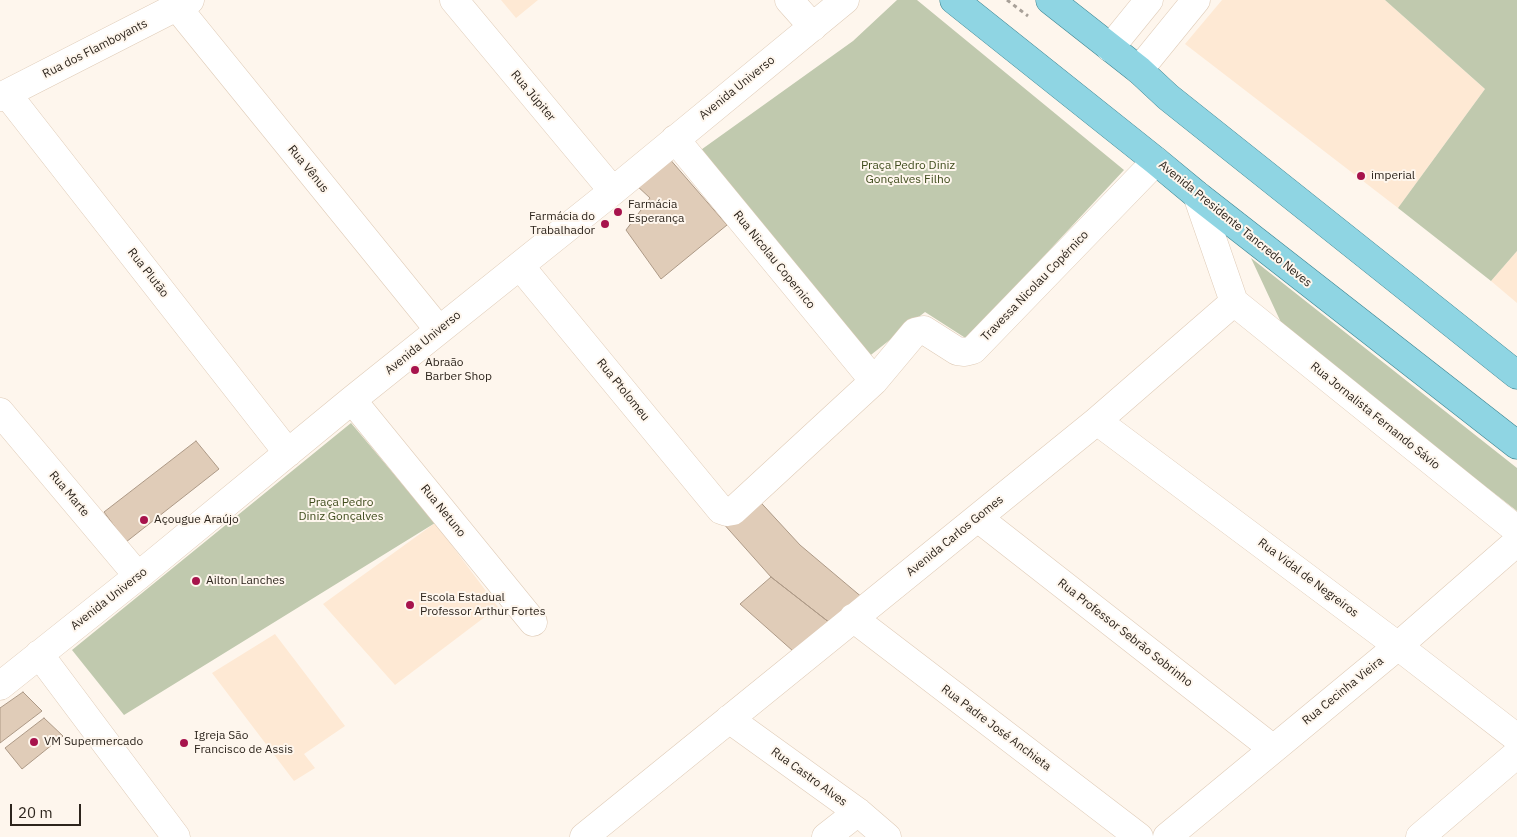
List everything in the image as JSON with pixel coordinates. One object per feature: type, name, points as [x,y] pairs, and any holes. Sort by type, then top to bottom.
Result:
[{"type":"main road","name":"Avenida Presidente Tancredo Neves","points":[[954,0],[1197,195],[1517,445]]},
{"type":"main road","points":[[1050,0],[1139,70],[1168,97],[1517,375]]},
{"type":"main road","points":[[1472,410],[1517,433]]},
{"type":"street","name":"Rua Júpiter","points":[[454,0],[613,191]]},
{"type":"street","points":[[789,0],[813,27]]},
{"type":"street","name":"Avenida Universo","points":[[0,686],[613,191],[845,0]]},
{"type":"street","points":[[1110,48],[1149,0]]},
{"type":"street","points":[[1139,70],[1196,0]]},
{"type":"street","name":"Rua dos Flamboyants","points":[[4,96],[184,3]]},
{"type":"street","name":"Rua Vênus","points":[[184,3],[439,330]]},
{"type":"street","name":"Rua Plutão","points":[[4,96],[288,453]]},
{"type":"street","name":"Rua Nicolau Copernico","points":[[675,139],[874,381]]},
{"type":"street","name":"Travessa Nicolau Copérnico","points":[[727,512],[733,511],[874,381],[915,332],[920,330],[930,333],[957,351],[973,350],[1156,161]]},
{"type":"street","points":[[1197,195],[1234,302]]},
{"type":"street","name":"Rua Ptolomeu","points":[[520,266],[721,510],[727,512]]},
{"type":"street","name":"Avenida Carlos Gomes","points":[[584,837],[1097,421],[1234,302]]},
{"type":"street","name":"Rua Jornalista Fernando Sávio","points":[[1234,302],[1517,530]]},
{"type":"street","name":"Rua Netuno","points":[[352,400],[533,622]]},
{"type":"street","name":"Rua Marte","points":[[0,412],[138,576]]},
{"type":"street","name":"Rua Vidal de Negreiros","points":[[1097,421],[1398,646],[1517,738]]},
{"type":"street","name":"Rua Professor Sebrão Sobrinho","points":[[978,518],[1272,748]]},
{"type":"street","name":"Rua Cecinha Vieira","points":[[1167,837],[1272,748],[1398,646],[1517,542]]},
{"type":"street","name":"Rua Padre José Anchieta","points":[[853,618],[1139,837]]},
{"type":"street","points":[[39,654],[176,837]]},
{"type":"street","name":"Rua Castro Alves","points":[[729,719],[858,812],[887,837]]},
{"type":"street","points":[[1420,837],[1517,754]]},
{"type":"street","points":[[826,837],[858,812]]},
{"type":"shaded area","points":[[501,0],[538,0],[516,18]]},
{"type":"shaded area","points":[[1222,0],[1385,0],[1485,89],[1398,208],[1185,44]]},
{"type":"shaded area","points":[[1517,251],[1517,303],[1491,281]]},
{"type":"shaded area","name":"Escola Estadual Professor Arthur Fortes","points":[[435,523],[498,607],[395,685],[323,604]]},
{"type":"shaded area","points":[[275,634],[345,726],[304,754],[315,768],[294,781],[212,673]]},
{"type":"green space","name":"Praça Pedro Diniz Gonçalves Filho","points":[[897,0],[917,0],[1124,170],[967,339],[925,312],[867,358],[698,152],[853,41]]},
{"type":"green space","points":[[1385,0],[1517,0],[1517,251],[1491,281],[1398,208],[1485,89]]},
{"type":"green space","points":[[1251,258],[1517,468],[1517,511],[1285,331]]},
{"type":"green space","name":"Praça Pedro Diniz Gonçalves","points":[[351,423],[435,523],[124,715],[72,650]]},
{"type":"building","points":[[668,157],[727,225],[661,279],[626,230],[650,198],[635,184]]},
{"type":"building","points":[[196,441],[219,469],[126,542],[104,512]]},
{"type":"building","points":[[752,493],[800,545],[870,604],[839,630],[771,577],[722,522]]},
{"type":"building","points":[[771,577],[839,630],[802,659],[740,604]]},
{"type":"building","points":[[23,692],[42,711],[0,743],[0,708]]},
{"type":"building","name":"VM Supermercado","points":[[44,718],[63,736],[22,769],[5,748]]},
{"type":"place","name":"imperial","points":[[1361,176]]},
{"type":"place","name":"Farmácia Esperança","points":[[618,212]]},
{"type":"place","name":"Farmácia do Trabalhador","points":[[605,224]]},
{"type":"place","name":"Abraão Barber Shop","points":[[415,370]]},
{"type":"place","name":"Açougue Araújo","points":[[144,520]]},
{"type":"place","name":"Ailton Lanches","points":[[196,581]]},
{"type":"place","name":"Escola Estadual Professor Arthur Fortes","points":[[410,605]]},
{"type":"place","name":"VM Supermercado","points":[[34,742]]},
{"type":"place","name":"Igreja São Francisco de Assis","points":[[184,743]]}]
